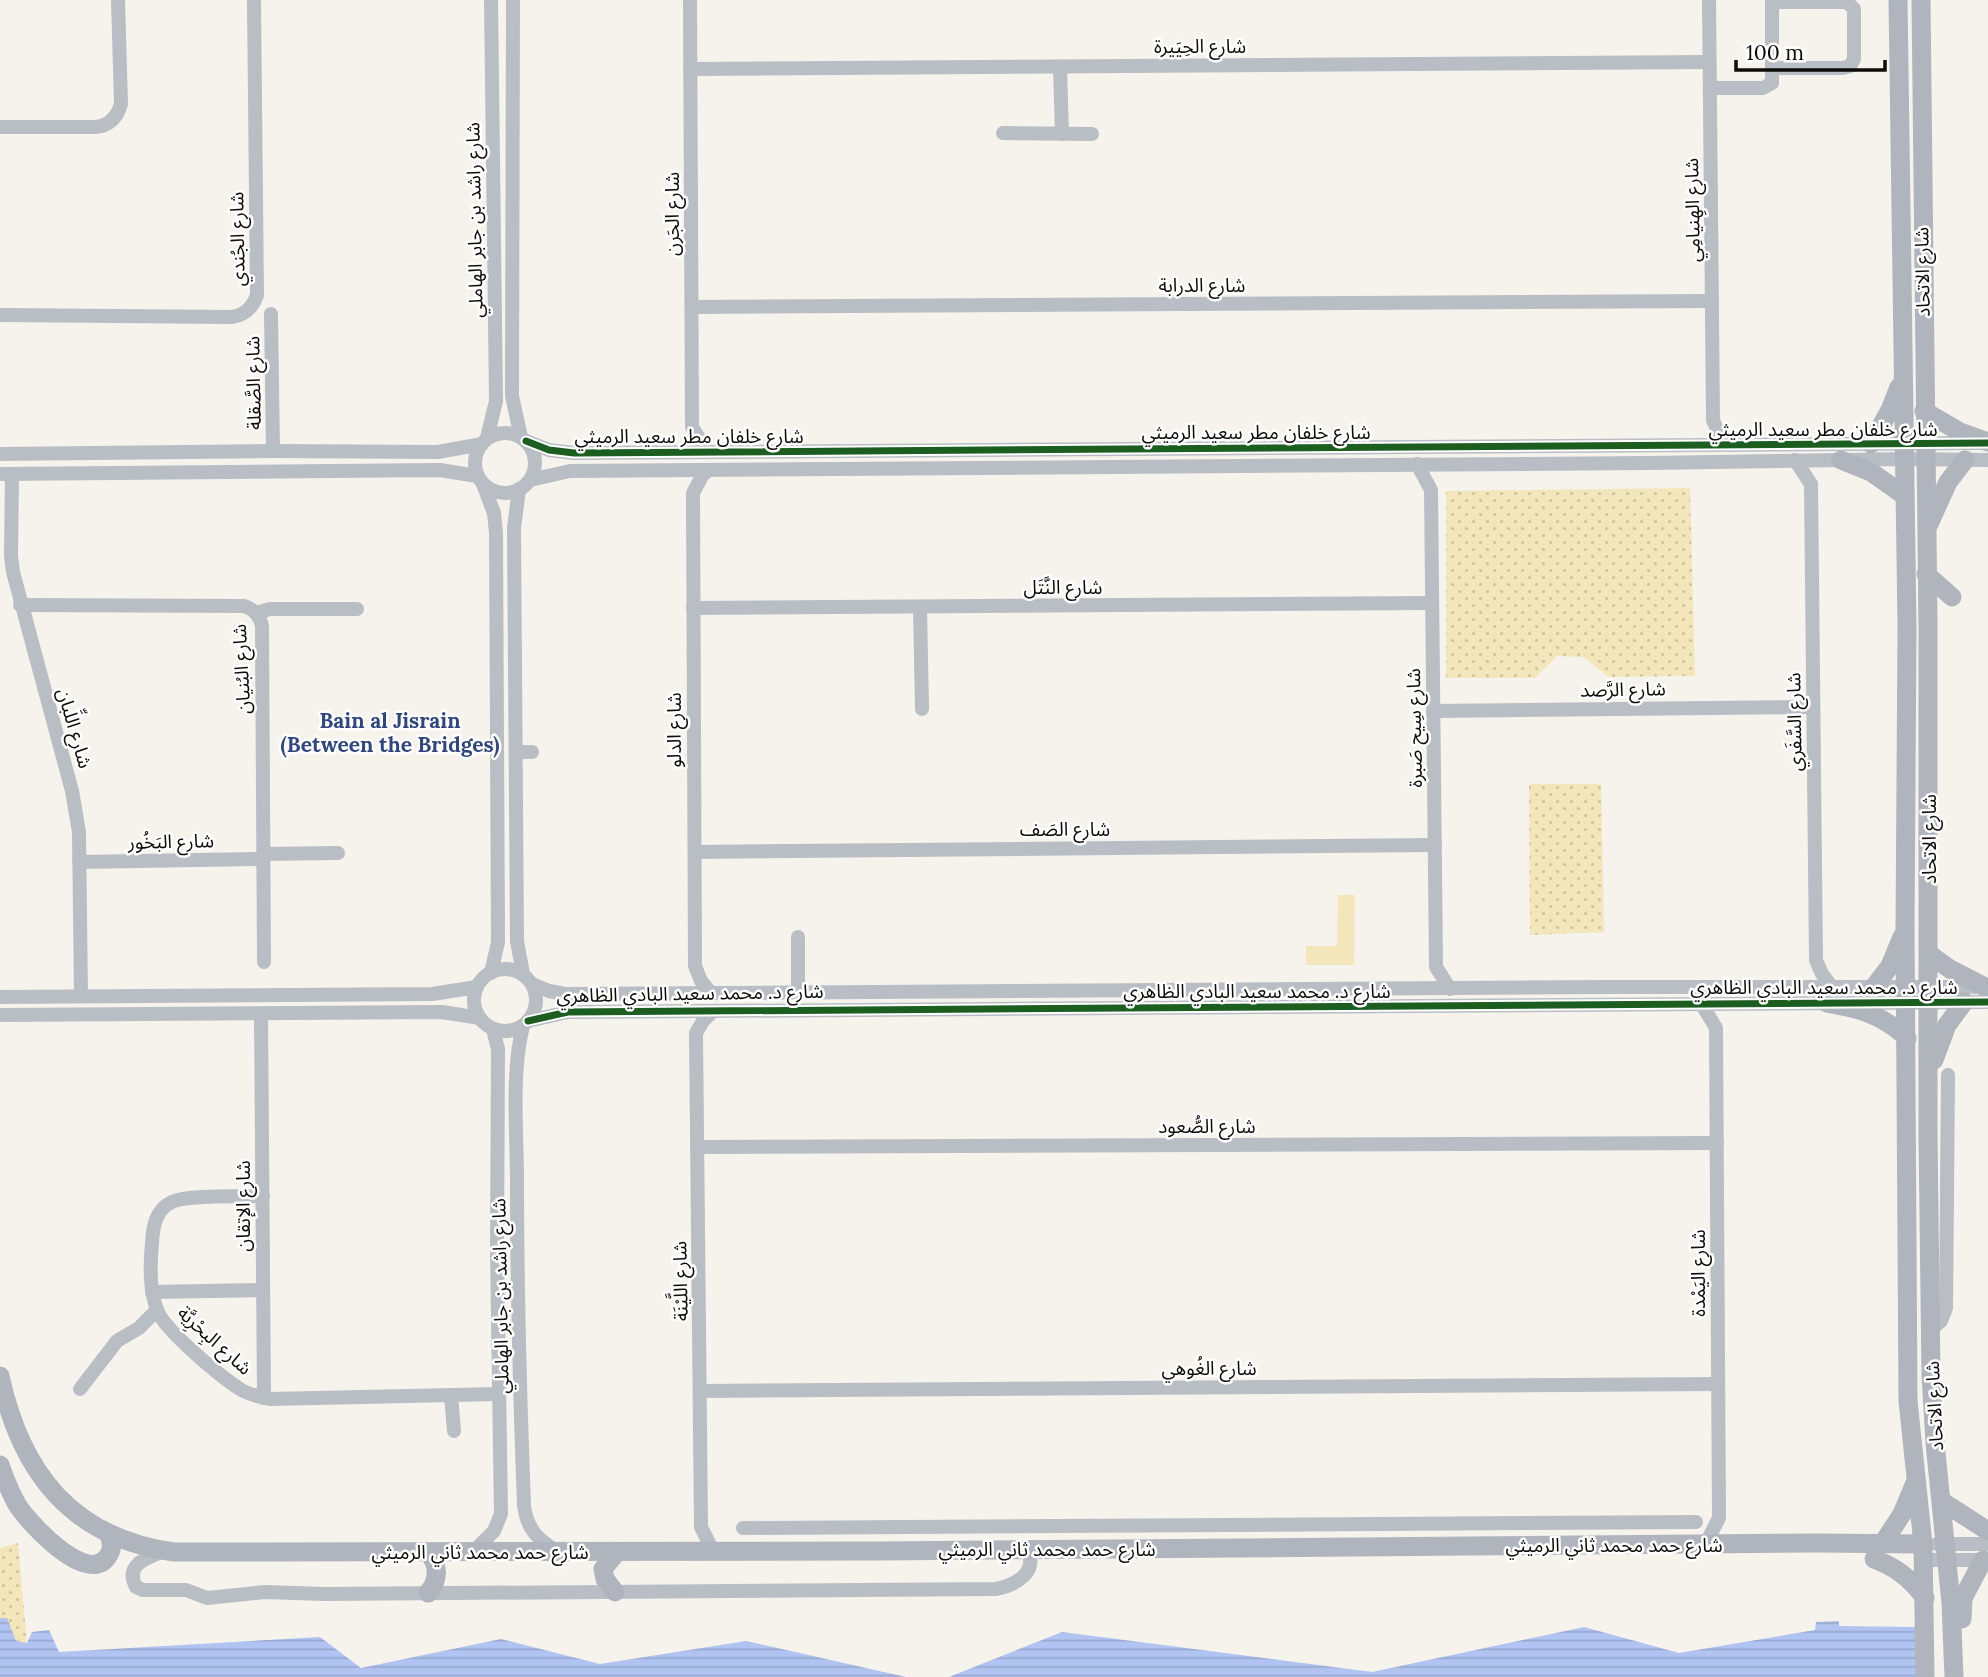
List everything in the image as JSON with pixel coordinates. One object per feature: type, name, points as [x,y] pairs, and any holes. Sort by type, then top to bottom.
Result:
[{"type":"main road","name":"شارع الاتحاد","points":[[1898,0],[1903,373],[1926,531],[1930,1330],[1935,1443],[1943,1502],[1954,1677]]},
{"type":"main road","name":"شارع الاتحاد","points":[[1921,0],[1924,411],[1905,496],[1905,930],[1908,1401],[1924,1552],[1925,1677]]},
{"type":"main road","points":[[1871,444],[1891,408],[1903,373]]},
{"type":"main road","points":[[1924,411],[1960,432],[1988,442]]},
{"type":"main road","points":[[1837,460],[1871,472],[1905,496]]},
{"type":"main road","points":[[1926,531],[1948,482],[1965,460]]},
{"type":"main road","points":[[1926,574],[1952,597]]},
{"type":"main road","points":[[1874,987],[1890,966],[1905,930]]},
{"type":"main road","points":[[1929,954],[1987,992]]},
{"type":"main road","points":[[1829,995],[1886,1021],[1907,1038]]},
{"type":"main road","points":[[1928,1082],[1943,1033],[1964,1002]]},
{"type":"main road","points":[[1928,1135],[1947,1145]]},
{"type":"main road","name":"شارع حمد محمد ثاني الرميثي","points":[[0,1376],[17,1436],[31,1463],[58,1497],[109,1535],[164,1551],[429,1553],[1737,1545],[1924,1552]]},
{"type":"main road","points":[[0,1465],[19,1507],[59,1549],[88,1565],[96,1565],[102,1563],[110,1553],[109,1535]]},
{"type":"main road","points":[[1917,1479],[1902,1514],[1878,1551],[1909,1579],[1925,1598]]},
{"type":"main road","points":[[1943,1502],[1988,1531]]},
{"type":"main road","points":[[615,1592],[605,1579],[603,1569],[617,1552]]},
{"type":"main road","points":[[428,1593],[436,1576],[435,1563],[429,1553]]},
{"type":"main road","points":[[1953,1646],[1963,1629],[1963,1598],[1986,1555]]},
{"type":"street","points":[[0,127],[94,127],[105,125],[114,119],[121,104],[118,0]]},
{"type":"street","name":"شارع الجُندي","points":[[0,316],[232,317],[243,314],[252,306],[257,295],[254,0]]},
{"type":"street","name":"شارع راشد بن جابر الهاملي","points":[[485,441],[496,401],[491,0]]},
{"type":"street","name":"شارع راشد بن جابر الهاملي","points":[[513,0],[512,396],[524,439]]},
{"type":"street","name":"شارع الجَرن","points":[[690,0],[692,428]]},
{"type":"street","name":"شارع الهِنيامِي","points":[[1709,0],[1713,420]]},
{"type":"street","points":[[1710,88],[1766,88],[1774,79],[1773,68],[1772,1],[1847,2],[1854,9],[1854,59],[1850,66],[1773,68]]},
{"type":"street","name":"شارع الحِيَيرة","points":[[690,69],[1710,62]]},
{"type":"street","points":[[1060,66],[1062,134]]},
{"type":"street","points":[[1003,133],[1092,134]]},
{"type":"street","name":"شارع الدرابة","points":[[692,307],[1712,301]]},
{"type":"street","name":"شارع الصَّقلة","points":[[271,314],[273,451]]},
{"type":"street","points":[[1713,420],[1719,434],[1731,445]]},
{"type":"street","points":[[1695,445],[1707,434],[1713,420]]},
{"type":"street","points":[[678,452],[692,428],[708,452]]},
{"type":"street","points":[[0,453],[438,452],[485,441],[504,433],[524,439],[531,448],[535,464],[525,485],[514,528],[517,941],[527,979],[536,994],[536,1006],[526,1024],[503,1031],[493,1029],[480,1018],[474,1003],[477,987],[491,973],[507,969],[527,979]]},
{"type":"street","name":"شارع خلفان مطر سعيد الرميثي","points":[[524,439],[561,452],[1871,444],[1965,460],[1988,460]]},
{"type":"street","points":[[485,441],[475,459],[480,480],[494,513],[496,533],[498,942],[491,973]]},
{"type":"street","name":"شارع خلفان مطر سعيد الرميثي","points":[[525,485],[570,471],[1837,460],[1988,442]]},
{"type":"street","points":[[1649,446],[1645,453],[1649,463]]},
{"type":"street","points":[[797,451],[797,470]]},
{"type":"street","points":[[1795,460],[1811,484],[1824,466],[1837,460]]},
{"type":"street","name":"شارع سِيح صَبرة","points":[[1417,464],[1431,490],[1436,967]]},
{"type":"street","points":[[1431,490],[1446,464]]},
{"type":"street","points":[[6,474],[440,470],[480,480],[500,493],[525,485]]},
{"type":"street","points":[[692,494],[708,470]]},
{"type":"street","points":[[677,471],[683,476],[692,494]]},
{"type":"street","name":"شارع اللِّبان","points":[[6,474],[11,556],[20,605],[78,821],[81,996]]},
{"type":"street","name":"شارع السَّفَري","points":[[1811,484],[1816,960],[1829,995]]},
{"type":"street","name":"شارع الدلو","points":[[681,993],[690,981],[695,966],[692,494]]},
{"type":"street","name":"شارع النَّتَل","points":[[693,608],[1432,603]]},
{"type":"street","name":"شارع البُنيان","points":[[20,605],[244,606],[257,613],[262,626],[264,962]]},
{"type":"street","points":[[920,607],[922,709]]},
{"type":"street","points":[[257,613],[270,609],[357,609]]},
{"type":"street","name":"شارع الرَّصد","points":[[1433,711],[1813,706]]},
{"type":"street","points":[[516,752],[532,752]]},
{"type":"street","name":"شارع الصَف","points":[[695,852],[1434,845]]},
{"type":"street","name":"شارع البَخُور","points":[[79,862],[338,853]]},
{"type":"street","points":[[798,937],[798,993]]},
{"type":"street","points":[[1798,987],[1809,975],[1816,960]]},
{"type":"street","points":[[695,966],[701,981],[711,993]]},
{"type":"street","points":[[1419,989],[1436,967],[1450,989]]},
{"type":"street","name":"شارع د. محمد سعيد البادي الظاهري","points":[[527,979],[549,991],[565,994],[1798,987],[1829,995],[1874,987],[1907,994]]},
{"type":"street","points":[[0,997],[432,994],[477,987]]},
{"type":"street","points":[[1660,1003],[1656,995],[1661,988]]},
{"type":"street","points":[[826,1010],[827,992]]},
{"type":"street","name":"شارع د. محمد سعيد البادي الظاهري","points":[[1929,995],[1964,1002],[1987,992]]},
{"type":"street","name":"شارع د. محمد سعيد البادي الظاهري","points":[[526,1024],[568,1012],[1731,1003],[1829,995],[1987,992]]},
{"type":"street","points":[[1701,1003],[1716,1028],[1731,1003]]},
{"type":"street","points":[[679,1011],[696,1033],[713,1011]]},
{"type":"street","points":[[0,1015],[442,1012],[480,1018]]},
{"type":"street","name":"شارع الإتقان","points":[[261,1014],[264,1398]]},
{"type":"street","name":"شارع راشد بن جابر الهاملي","points":[[526,1024],[517,1048],[524,1506],[531,1531],[543,1543],[558,1551]]},
{"type":"street","name":"شارع اليَمْدة","points":[[1705,1545],[1719,1518],[1716,1028]]},
{"type":"street","name":"شارع راشد بن جابر الهاملي","points":[[473,1552],[494,1531],[501,1514],[498,1049],[493,1029]]},
{"type":"street","name":"شارع اللَّيْنَة","points":[[696,1033],[701,1527],[713,1551]]},
{"type":"street","points":[[1930,1330],[1941,1321],[1946,1308],[1948,1074]]},
{"type":"street","name":"شارع الصُّعود","points":[[697,1147],[1717,1143]]},
{"type":"street","name":"شارع البِحْرِيَّة","points":[[263,1196],[179,1199],[166,1206],[157,1216],[153,1229],[152,1292],[157,1310],[172,1333],[238,1388],[264,1398],[499,1394]]},
{"type":"street","points":[[152,1292],[263,1290]]},
{"type":"street","points":[[80,1389],[117,1341],[139,1328],[157,1310]]},
{"type":"street","name":"شارع الغُوهي","points":[[701,1391],[1718,1384]]},
{"type":"street","points":[[452,1395],[454,1431]]},
{"type":"street","points":[[1719,1518],[1737,1545]]},
{"type":"street","points":[[1652,1522],[1656,1545]]},
{"type":"street","points":[[743,1528],[1696,1522]]},
{"type":"street","points":[[1139,1526],[1143,1537],[1139,1549]]},
{"type":"street","name":"شارع اللَّيْنَة","points":[[688,1551],[701,1527]]},
{"type":"street","points":[[801,1527],[804,1539],[801,1551]]},
{"type":"street","points":[[164,1551],[142,1559],[134,1566],[132,1577],[138,1588],[186,1590],[213,1598],[265,1592],[996,1589],[1010,1585],[1026,1574],[1031,1562],[1027,1549]]},
{"type":"street","name":"شارع حمد محمد ثاني الرميثي","points":[[1924,1552],[1986,1555]]},
{"type":"shaded area","points":[[1690,488],[1695,676],[1609,677],[1583,657],[1557,656],[1535,678],[1446,678],[1446,491]]},
{"type":"shaded area","points":[[1529,784],[1601,784],[1604,932],[1530,935]]},
{"type":"shaded area","points":[[1338,895],[1355,895],[1354,965],[1306,965],[1306,946],[1337,946]]},
{"type":"shaded area","points":[[18,1543],[27,1643],[16,1641],[7,1619],[0,1618],[0,1548]]},
{"type":"water","points":[[0,1618],[7,1618],[16,1641],[27,1643],[32,1632],[49,1630],[59,1652],[320,1637],[361,1668],[501,1639],[600,1664],[746,1641],[906,1677],[0,1677]]},
{"type":"water","points":[[1839,1621],[1839,1626],[1915,1627],[1917,1677],[949,1677],[1062,1632],[1372,1672],[1584,1627],[1679,1653],[1815,1630],[1816,1622]]},
{"type":"cycle path","points":[[526,441],[549,450],[574,453],[1988,443]]},
{"type":"cycle path","points":[[528,1021],[568,1012],[1988,1002]]},
{"type":"district","name":"Bain al Jisrain (Between the Bridges)","points":[[390,733]]}]
